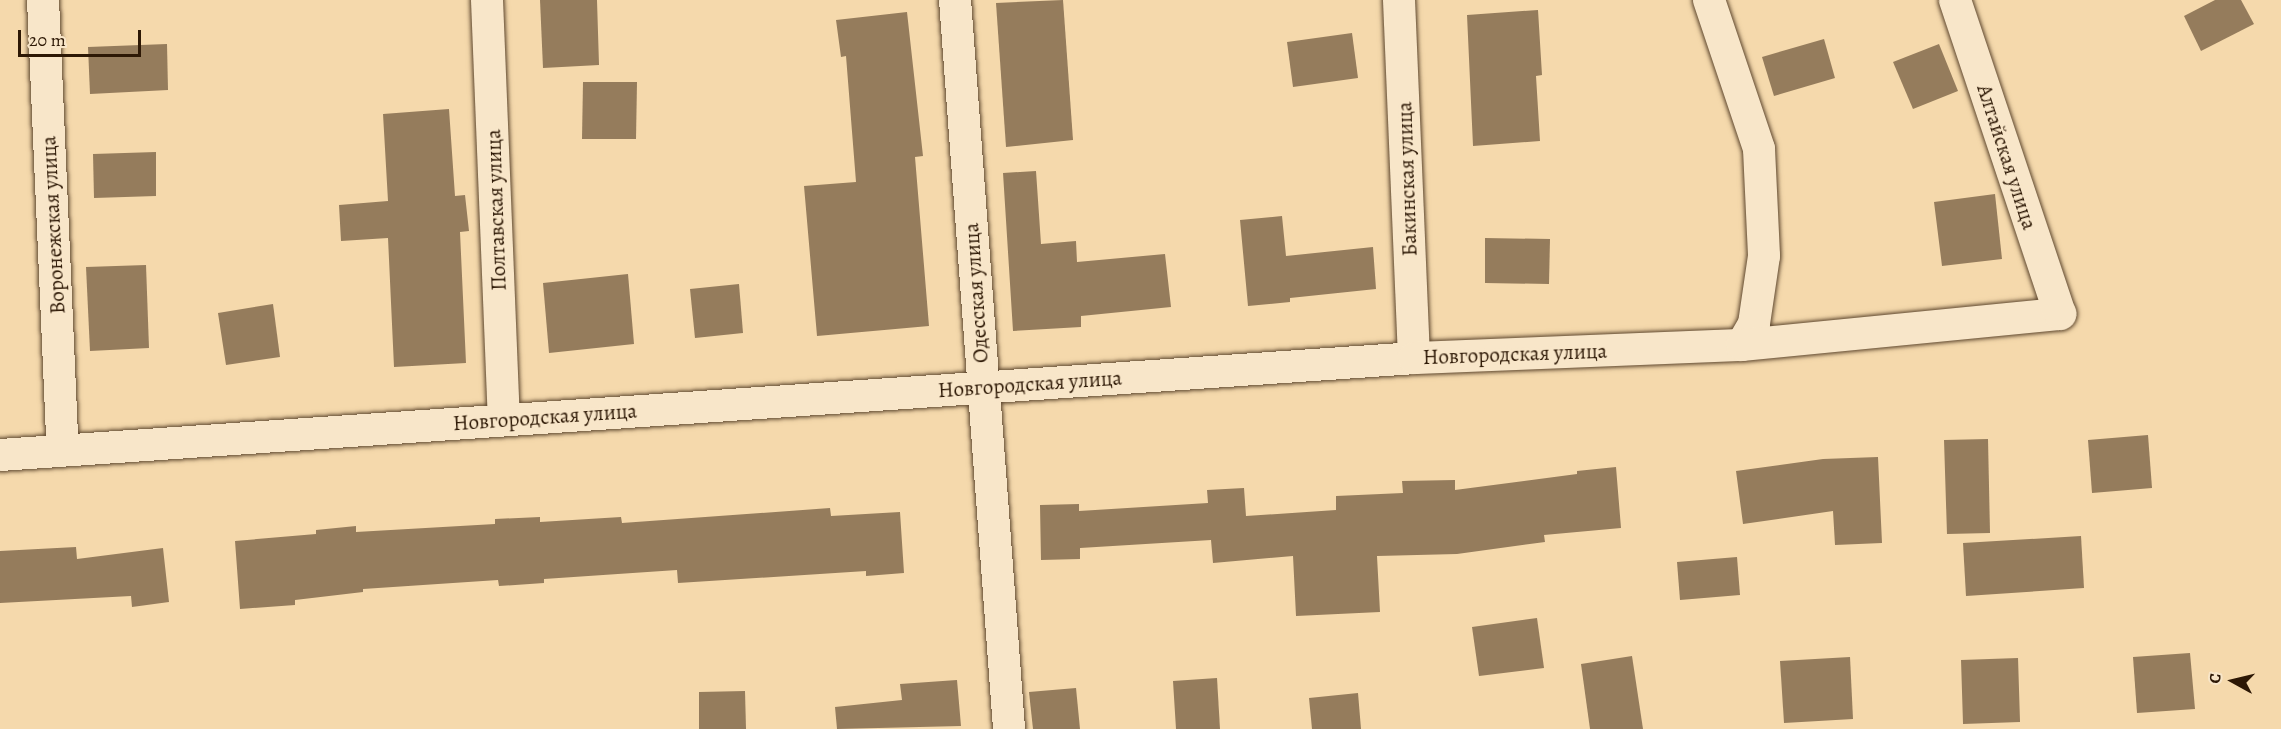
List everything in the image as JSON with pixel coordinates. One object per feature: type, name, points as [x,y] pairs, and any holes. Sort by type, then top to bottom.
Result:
[{"type":"street","name":"Воронежская улица","points":[[42,0],[63,450]]},
{"type":"street","name":"Полтавская улица","points":[[488,0],[504,420]]},
{"type":"street","name":"Одесская улица","points":[[955,0],[1009,729]]},
{"type":"street","name":"Бакинская улица","points":[[1399,0],[1414,358]]},
{"type":"street","points":[[1709,0],[1759,149],[1764,256],[1754,324],[1742,345]]},
{"type":"street","name":"Алтайская улица","points":[[1955,0],[2060,314]]},
{"type":"street","name":"Новгородская улица","points":[[0,455],[1414,358],[1742,345],[2060,314]]},
{"type":"building","points":[[540,0],[597,0],[599,65],[543,68]]},
{"type":"building","points":[[1063,0],[1073,140],[1006,147],[996,3]]},
{"type":"building","points":[[2215,0],[2241,0],[2254,24],[2201,51],[2184,16]]},
{"type":"building","points":[[1538,10],[1542,75],[1536,76],[1540,141],[1473,146],[1467,15]]},
{"type":"building","points":[[907,12],[923,156],[915,157],[929,326],[817,336],[804,186],[856,182],[846,56],[841,57],[836,20]]},
{"type":"building","points":[[1352,33],[1358,78],[1293,87],[1287,42]]},
{"type":"building","points":[[1824,39],[1835,78],[1774,96],[1762,57]]},
{"type":"building","points":[[167,44],[168,90],[90,94],[88,47]]},
{"type":"building","points":[[1939,44],[1958,91],[1913,109],[1893,62]]},
{"type":"building","points":[[583,82],[637,82],[636,139],[582,139]]},
{"type":"building","points":[[449,109],[455,196],[465,195],[469,231],[460,232],[466,363],[394,367],[388,238],[341,241],[339,205],[388,201],[383,114]]},
{"type":"building","points":[[156,152],[156,196],[94,198],[93,154]]},
{"type":"building","points":[[1036,171],[1041,244],[1076,241],[1077,262],[1165,254],[1171,307],[1081,316],[1081,327],[1013,331],[1003,173]]},
{"type":"building","points":[[1995,194],[2002,259],[1942,266],[1934,202]]},
{"type":"building","points":[[1282,216],[1286,256],[1373,247],[1376,289],[1290,298],[1290,302],[1248,306],[1240,220]]},
{"type":"building","points":[[1485,238],[1550,239],[1549,284],[1485,283]]},
{"type":"building","points":[[146,265],[149,348],[90,351],[86,267]]},
{"type":"building","points":[[628,274],[634,344],[549,353],[543,283]]},
{"type":"building","points":[[739,284],[743,333],[695,338],[690,289]]},
{"type":"building","points":[[273,304],[280,357],[226,365],[218,313]]},
{"type":"building","points":[[2148,435],[2152,488],[2092,493],[2088,440]]},
{"type":"building","points":[[1988,439],[1990,533],[1947,534],[1944,440]]},
{"type":"building","points":[[1878,457],[1882,543],[1835,545],[1833,511],[1743,524],[1736,471],[1823,459]]},
{"type":"building","points":[[1616,467],[1621,528],[1544,535],[1545,542],[1457,554],[1377,556],[1380,612],[1296,616],[1293,556],[1213,563],[1211,540],[1080,548],[1080,559],[1041,560],[1040,505],[1079,504],[1079,511],[1208,503],[1207,490],[1244,488],[1246,516],[1336,510],[1336,496],[1403,493],[1402,481],[1455,480],[1455,490]]},
{"type":"building","points":[[830,508],[831,516],[900,512],[904,573],[866,576],[866,571],[678,583],[677,570],[544,579],[544,583],[499,586],[498,580],[363,589],[363,592],[295,600],[295,605],[240,609],[235,541],[316,534],[316,530],[356,526],[356,532],[495,524],[495,519],[540,517],[540,522],[621,517],[622,523]]},
{"type":"building","points":[[2081,536],[2084,588],[1966,596],[1963,543]]},
{"type":"building","points":[[76,547],[77,559],[163,548],[169,602],[132,607],[131,596],[0,603],[0,551]]},
{"type":"building","points":[[1737,557],[1740,595],[1680,600],[1677,562]]},
{"type":"building","points":[[1537,618],[1544,668],[1479,676],[1472,627]]},
{"type":"building","points":[[2190,653],[2195,709],[2137,713],[2133,657]]},
{"type":"building","points":[[1632,656],[1643,729],[1590,729],[1581,664]]},
{"type":"building","points":[[1850,657],[1853,719],[1784,723],[1780,661]]},
{"type":"building","points":[[2018,658],[2020,722],[1963,724],[1961,660]]},
{"type":"building","points":[[1217,678],[1220,729],[1176,729],[1173,681]]},
{"type":"building","points":[[957,680],[961,726],[837,729],[835,707],[902,700],[900,684]]},
{"type":"building","points":[[1076,688],[1080,729],[1033,729],[1029,692]]},
{"type":"building","points":[[745,691],[746,729],[699,729],[699,692]]},
{"type":"building","points":[[1358,693],[1361,729],[1312,729],[1309,698]]}]
